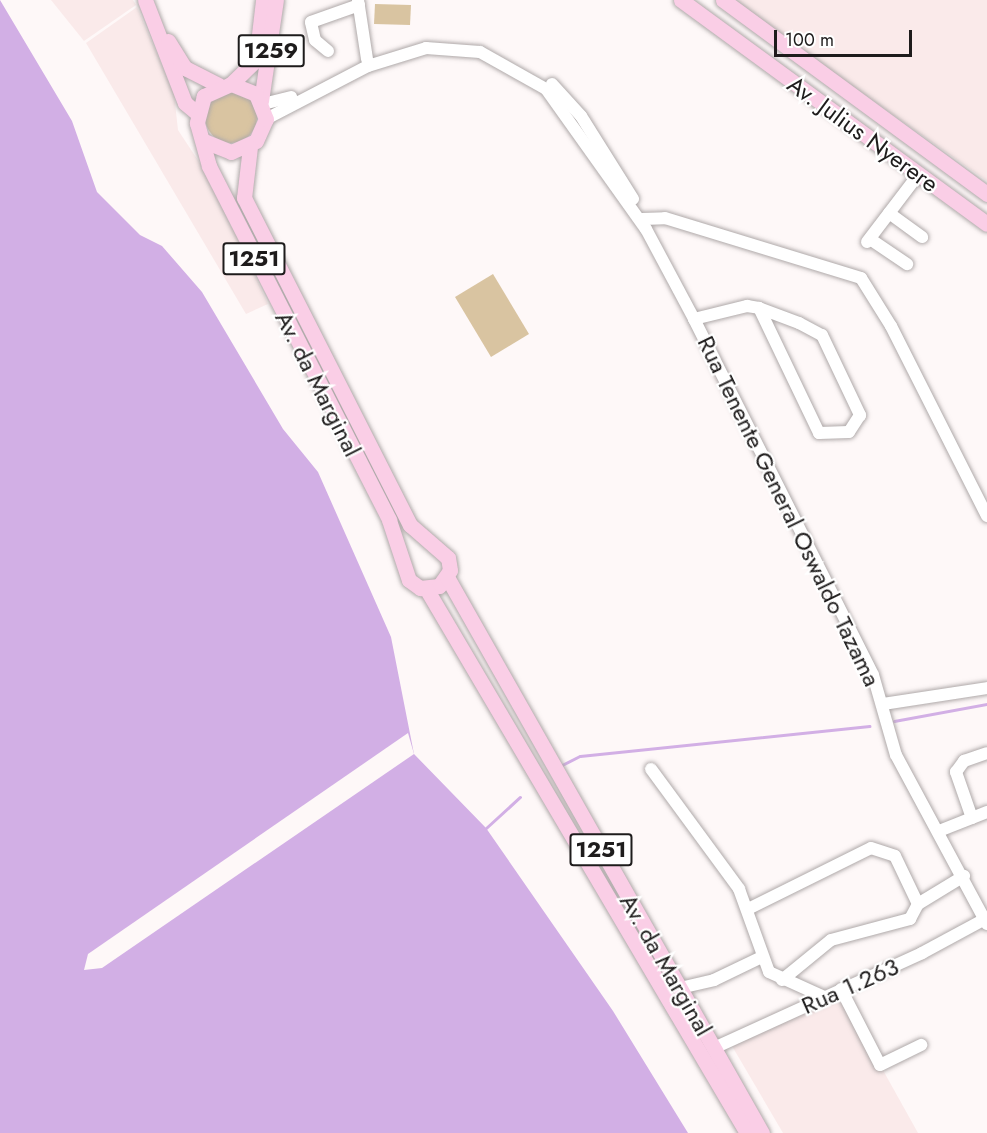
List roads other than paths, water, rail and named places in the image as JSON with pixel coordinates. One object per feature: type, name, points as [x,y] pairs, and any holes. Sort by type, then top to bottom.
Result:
[{"type":"main road","name":"Av. da Marginal","points":[[145,0],[160,32],[185,103],[197,113],[220,191],[405,560],[409,580],[427,590],[724,1080],[762,1133]]},
{"type":"main road","points":[[197,113],[204,96],[225,84],[256,60],[263,0]]},
{"type":"main road","name":"1259","points":[[263,108],[276,0]]},
{"type":"main road","name":"Av. Julius Nyerere","points":[[681,0],[987,224]]},
{"type":"main road","name":"Av. Julius Nyerere","points":[[723,0],[987,194]]},
{"type":"main road","points":[[160,32],[185,68],[225,84],[249,88],[263,108]]},
{"type":"main road","name":"Av. da Marginal","points":[[263,108],[250,147],[244,198],[410,525],[437,546],[448,558],[447,577],[714,1048],[724,1080],[747,1133]]},
{"type":"main road","points":[[204,141],[231,152],[250,147]]},
{"type":"main road","points":[[405,560],[415,548],[437,546]]},
{"type":"main road","points":[[427,590],[447,577]]},
{"type":"street","points":[[328,51],[315,40],[311,22],[358,2],[367,59]]},
{"type":"street","name":"Rua Tenente General Oswaldo Tazama","points":[[263,108],[288,99],[367,59],[407,44],[447,40],[519,60],[552,84],[581,116],[644,224],[694,319],[883,704],[896,755],[986,920]]},
{"type":"street","name":"Rua Tenente General Oswaldo Tazama","points":[[263,108],[407,51],[480,52],[546,89],[644,224]]},
{"type":"street","points":[[907,264],[868,240],[918,175]]},
{"type":"street","points":[[889,213],[922,237]]},
{"type":"street","points":[[644,224],[665,218],[861,278],[891,326],[987,516]]},
{"type":"street","points":[[694,319],[726,309],[759,308],[822,335],[860,415],[849,432],[819,433],[759,308]]},
{"type":"street","points":[[883,704],[987,688]]},
{"type":"street","points":[[972,818],[956,772],[964,761],[987,753]]},
{"type":"street","points":[[651,769],[728,871],[748,909],[760,958],[782,980],[824,997]]},
{"type":"street","points":[[939,831],[987,812]]},
{"type":"street","points":[[748,909],[862,850],[880,848],[900,863],[918,904]]},
{"type":"street","points":[[782,980],[831,940],[910,919],[918,904],[964,876]]},
{"type":"street","name":"Rua 1.263","points":[[714,1048],[986,920]]},
{"type":"street","points":[[680,988],[714,981],[760,958]]},
{"type":"street","points":[[842,989],[880,1065],[921,1045]]},
{"type":"waterway","points":[[894,721],[987,704]]},
{"type":"waterway","points":[[560,766],[580,756],[869,726]]},
{"type":"waterway","points":[[486,828],[520,797]]}]
